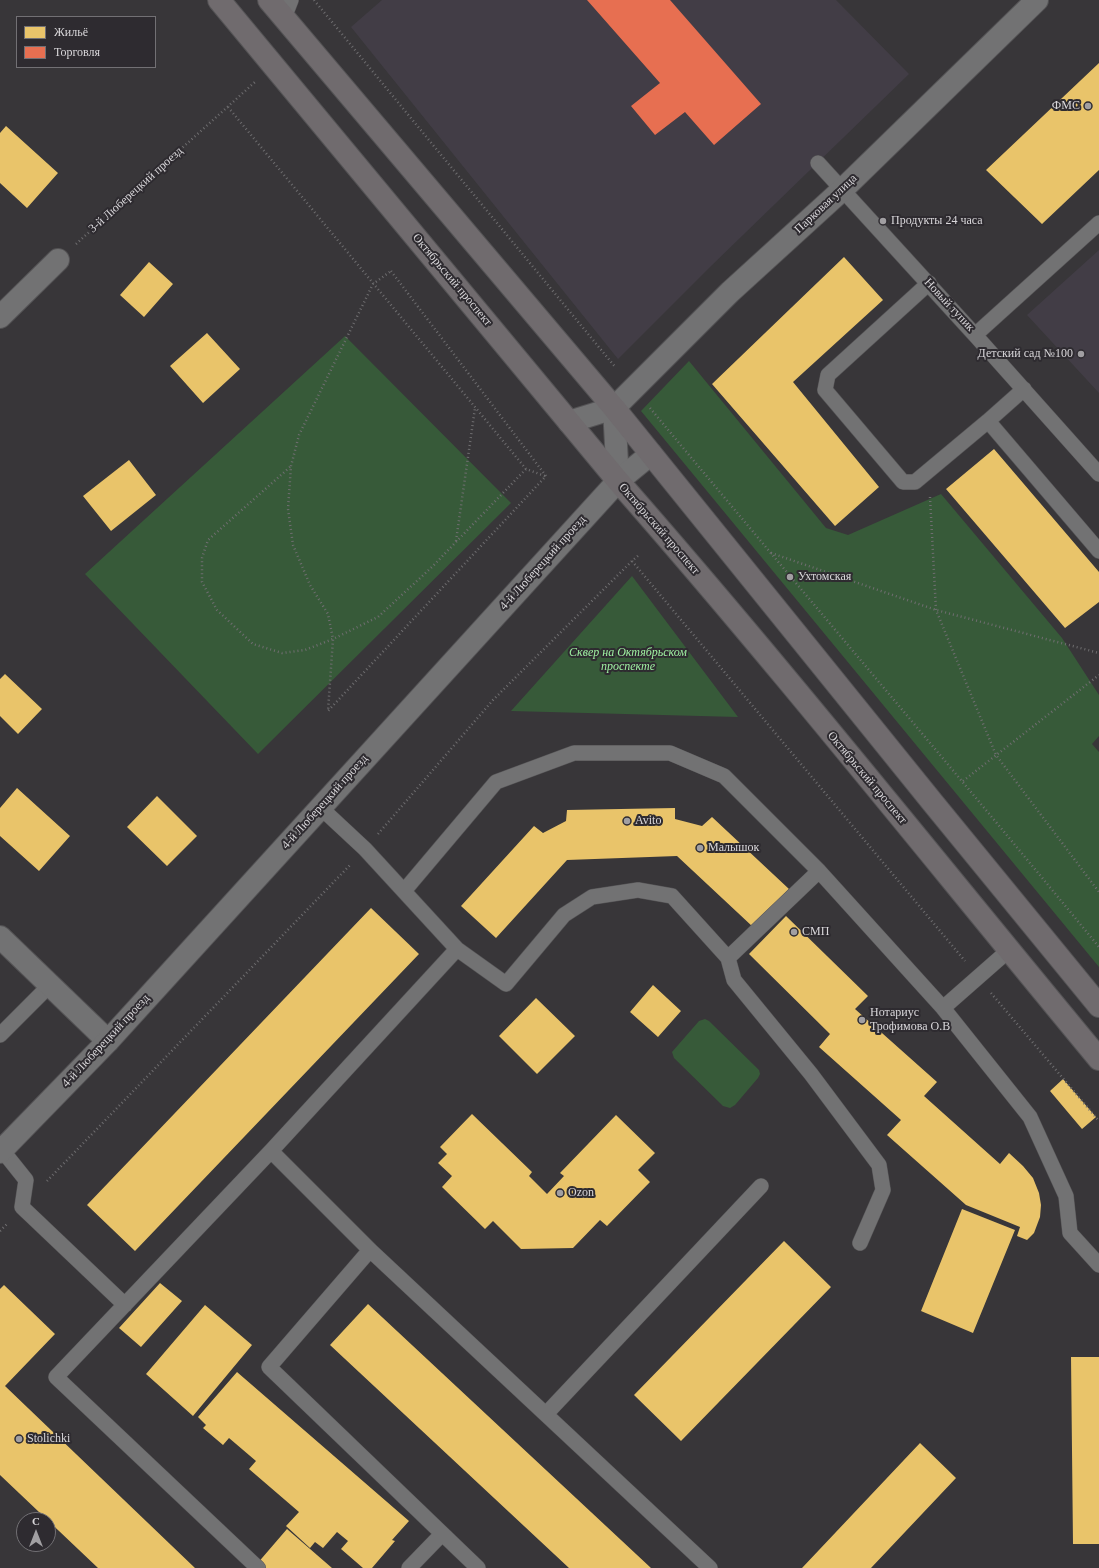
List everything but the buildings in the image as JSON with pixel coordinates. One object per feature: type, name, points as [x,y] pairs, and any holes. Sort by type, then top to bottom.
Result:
[{"type":"main road","name":"Октябрьский проспект","points":[[220,0],[618,481],[665,535],[1099,1058]]},
{"type":"main road","points":[[269,0],[288,9],[1099,1006]]},
{"type":"street","name":"Парковая улица","points":[[614,408],[730,292],[843,189],[1037,0]]},
{"type":"street","points":[[0,317],[58,260]]},
{"type":"street","points":[[569,422],[614,408],[618,481]]},
{"type":"street","name":"4-й Люберецкий проезд","points":[[1,1151],[108,1041],[618,481],[651,454]]},
{"type":"street","points":[[0,937],[108,1041]]},
{"type":"lane","name":"Новый тупик","points":[[818,163],[975,335],[1099,223]]},
{"type":"lane","points":[[929,283],[828,376],[825,390],[903,482],[915,482],[1024,389]]},
{"type":"lane","points":[[975,335],[1099,474]]},
{"type":"lane","points":[[988,421],[1099,551]]},
{"type":"lane","points":[[404,891],[496,782],[574,753],[670,753],[724,776],[819,871],[943,1008],[1030,1117],[1066,1196],[1070,1233],[1099,1265]]},
{"type":"lane","points":[[321,808],[365,849],[457,949],[506,984],[564,915],[592,897],[638,890],[672,896],[728,958],[734,980],[811,1074],[880,1165],[883,1190],[860,1244]]},
{"type":"lane","points":[[728,958],[819,871]]},
{"type":"lane","points":[[258,1568],[56,1378],[270,1151],[457,949]]},
{"type":"lane","points":[[943,1008],[979,978],[1009,950]]},
{"type":"lane","points":[[0,1035],[50,985]]},
{"type":"lane","points":[[1,1151],[26,1180],[22,1207],[125,1305]]},
{"type":"lane","points":[[270,1151],[370,1250],[710,1568]]},
{"type":"lane","points":[[546,1414],[761,1186]]},
{"type":"lane","points":[[370,1250],[269,1368],[478,1568]]},
{"type":"lane","points":[[410,1568],[442,1534]]},
{"type":"path","points":[[314,0],[616,368]]},
{"type":"path","name":"3-й Люберецкий проезд","points":[[58,260],[274,65]]},
{"type":"path","points":[[228,107],[526,469],[546,476]]},
{"type":"path","points":[[391,271],[546,476],[328,711],[333,639],[328,614],[310,585],[293,545],[288,509],[291,466],[299,435],[373,284],[391,271]]},
{"type":"path","points":[[648,405],[1099,946]]},
{"type":"path","points":[[456,542],[475,407]]},
{"type":"path","points":[[291,466],[208,540],[202,558],[202,582],[217,610],[253,644],[282,653],[305,650],[333,639],[378,617],[432,567],[526,469]]},
{"type":"path","points":[[928,471],[936,610],[996,755],[1099,892]]},
{"type":"path","points":[[771,553],[936,610],[1099,653]]},
{"type":"path","points":[[0,1231],[365,849],[493,700],[640,554]]},
{"type":"path","points":[[632,561],[1099,1121]]},
{"type":"path","points":[[963,781],[1099,675]]},
{"type":"shaded area","points":[[382,0],[836,0],[909,74],[709,268],[618,359],[351,27]]},
{"type":"shaded area","name":"Детский сад №100","points":[[1099,250],[1099,393],[1027,315]]},
{"type":"green space","points":[[345,336],[511,503],[258,754],[85,574]]},
{"type":"green space","points":[[689,361],[826,528],[848,535],[941,494],[1062,638],[1099,695],[1099,736],[1092,744],[1099,752],[1099,967],[641,411]]},
{"type":"green space","name":"Сквер на Октябрьском проспекте","points":[[632,576],[738,717],[511,711]]},
{"type":"green space","points":[[705,1019],[709,1021],[759,1070],[760,1074],[758,1078],[735,1105],[730,1108],[723,1106],[674,1058],[672,1052],[699,1021]]},
{"type":"place","name":"ФМС","points":[[1088,106]]},
{"type":"place","name":"Продукты 24 часа","points":[[883,221]]},
{"type":"place","name":"Детский сад №100","points":[[1081,354]]},
{"type":"place","name":"Ухтомская","points":[[790,577]]},
{"type":"place","name":"Avito","points":[[627,821]]},
{"type":"place","name":"Малышок","points":[[700,848]]},
{"type":"place","name":"СМП","points":[[794,932]]},
{"type":"place","name":"Нотариус Трофимова О.В","points":[[862,1020]]},
{"type":"place","name":"Ozon","points":[[560,1193]]},
{"type":"place","name":"Stolichki","points":[[19,1439]]}]
